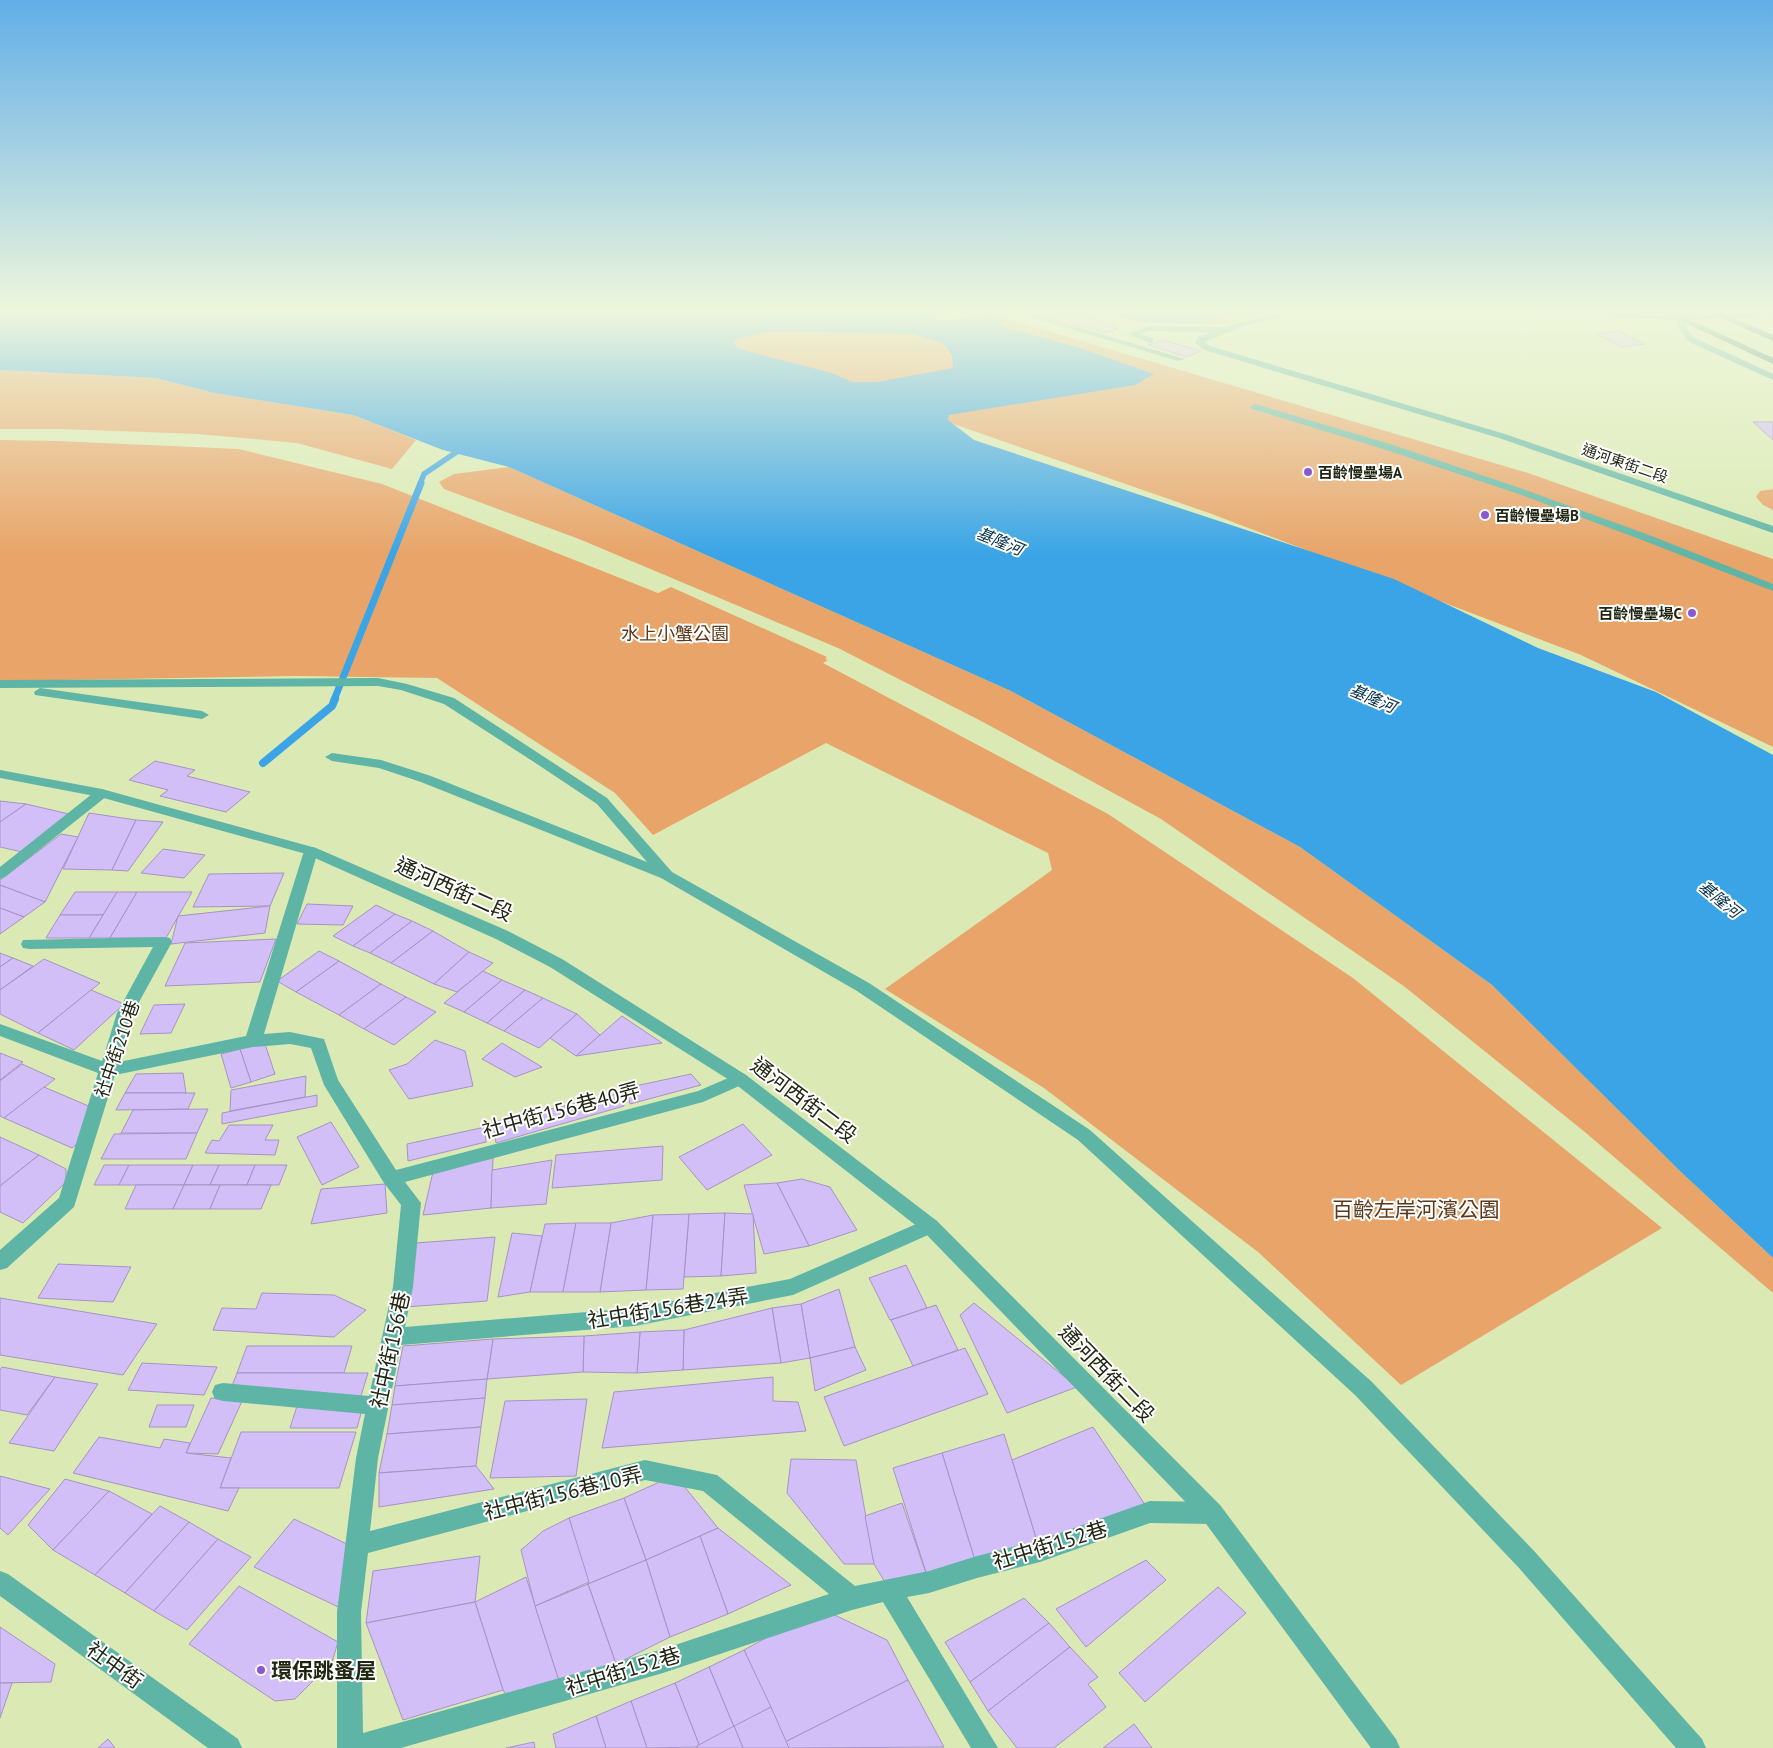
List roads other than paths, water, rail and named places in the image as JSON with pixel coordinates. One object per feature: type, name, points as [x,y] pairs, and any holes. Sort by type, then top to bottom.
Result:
[{"type":"street","name":"通河東街二段","points":[[1356,393],[1502,436],[1773,530]]},
{"type":"street","points":[[1255,407],[1428,459],[1582,513],[1773,588]]},
{"type":"street","points":[[0,684],[22,686],[378,682],[403,687],[449,702],[602,801],[667,875]]},
{"type":"street","points":[[22,686],[42,692],[202,715]]},
{"type":"street","points":[[332,757],[381,764],[426,779],[667,875],[863,987],[1084,1135],[1364,1389],[1527,1560],[1693,1748]]},
{"type":"street","name":"通河西街二段","points":[[0,774],[102,794],[311,851],[502,935],[556,963],[740,1079],[930,1226],[1212,1513],[1388,1748]]},
{"type":"street","points":[[0,874],[102,794]]},
{"type":"street","points":[[0,1030],[108,1070],[252,1041],[311,851]]},
{"type":"street","name":"社中街210巷","points":[[0,1262],[68,1202],[125,1013],[164,942],[29,944]]},
{"type":"street","name":"社中街156巷","points":[[252,1041],[290,1038],[318,1043],[330,1081],[391,1178],[411,1203],[404,1288],[367,1458],[357,1545],[349,1618],[350,1748]]},
{"type":"street","name":"社中街156巷40弄","points":[[391,1178],[703,1096],[740,1079]]},
{"type":"street","name":"社中街156巷24弄","points":[[393,1337],[635,1317],[793,1288],[930,1226]]},
{"type":"street","points":[[223,1392],[378,1406]]},
{"type":"street","name":"社中街156巷10弄","points":[[357,1545],[645,1470],[709,1482],[852,1598]]},
{"type":"street","name":"社中街152巷","points":[[356,1748],[663,1661],[852,1598],[888,1588],[929,1582],[977,1566],[1040,1551],[1150,1512],[1212,1513]]},
{"type":"street","name":"社中街","points":[[0,1582],[229,1748]]},
{"type":"street","points":[[888,1588],[985,1748]]},
{"type":"water","name":"基隆河","points":[[212,393],[1088,393],[949,415],[948,420],[974,440],[1394,579],[1538,648],[1656,692],[1773,755],[1773,1258],[1681,1172],[1492,985],[1300,847],[1011,691],[509,467],[443,450],[353,415]]},
{"type":"waterway","points":[[420,484],[424,474],[464,447]]},
{"type":"waterway","points":[[334,700],[421,483]]},
{"type":"waterway","points":[[263,763],[332,706],[335,699]]},
{"type":"place","name":"百齡慢壘場A","points":[[1308,472]]},
{"type":"place","name":"百齡慢壘場B","points":[[1485,515]]},
{"type":"place","name":"百齡慢壘場C","points":[[1692,613]]},
{"type":"place","name":"環保跳蚤屋","points":[[261,1670]]},
{"type":"park label","name":"水上小蟹公園","points":[[675,633]]},
{"type":"park label","name":"百齡左岸河濱公園","points":[[1416,1209]]}]
